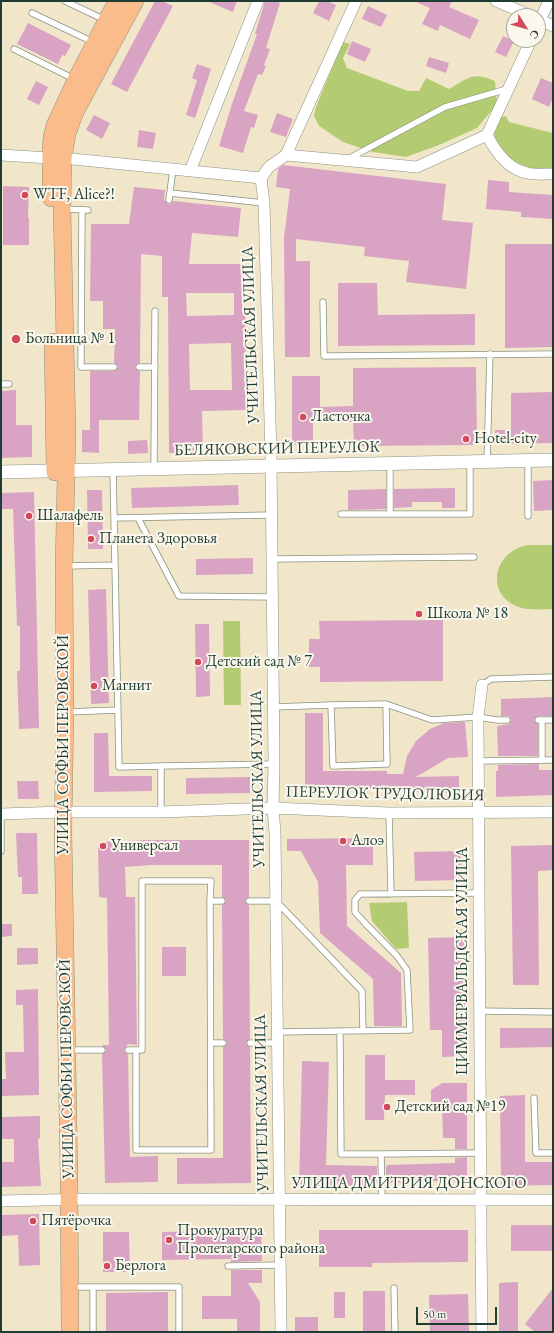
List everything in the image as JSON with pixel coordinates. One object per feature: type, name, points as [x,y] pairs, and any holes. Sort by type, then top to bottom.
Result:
[{"type":"main road","points":[[56,158],[52,138],[55,125],[76,80],[117,1]]},
{"type":"main road","points":[[56,158],[75,112],[136,1]]},
{"type":"main road","name":"УЛИЦА СОФЬИ ПЕРОВСКОЙ","points":[[56,158],[62,209],[66,423],[60,471],[64,566],[65,712],[58,812],[66,1050],[60,1332]]},
{"type":"main road","name":"УЛИЦА СОФЬИ ПЕРОВСКОЙ","points":[[56,158],[60,471],[56,1051],[69,1287],[70,1332]]},
{"type":"street","points":[[190,171],[258,1]]},
{"type":"street","points":[[1,155],[56,158],[261,178],[268,167],[286,155],[356,1]]},
{"type":"street","points":[[496,1],[511,8]]},
{"type":"street","points":[[286,155],[417,167],[486,135],[526,48]]},
{"type":"street","points":[[486,135],[493,147],[506,163],[514,168],[527,173],[553,174]]},
{"type":"street","name":"УЧИТЕЛЬСКАЯ УЛИЦА","points":[[261,178],[264,203],[271,466],[274,707],[273,808],[276,901],[281,1332]]},
{"type":"street","name":"БЕЛЯКОВСКИЙ ПЕРЕУЛОК","points":[[1,472],[553,460]]},
{"type":"street","name":"ЦИММЕРВАЛЬДСКАЯ УЛИЦА","points":[[482,684],[478,717],[482,1332]]},
{"type":"street","name":"ПЕРЕУЛОК ТРУДОЛЮБИЯ","points":[[1,814],[58,812],[162,812],[273,808],[389,813],[553,812]]},
{"type":"street","name":"УЛИЦА ДМИТРИЯ ДОНСКОГО","points":[[1,1202],[64,1200],[553,1200]]},
{"type":"lane","points":[[65,1],[107,21]]},
{"type":"lane","points":[[32,13],[95,43]]},
{"type":"lane","points":[[14,49],[76,80]]},
{"type":"lane","points":[[345,161],[445,107],[508,89]]},
{"type":"lane","points":[[169,200],[173,169]]},
{"type":"lane","points":[[170,193],[264,203]]},
{"type":"lane","points":[[62,209],[85,210],[81,367],[114,367]]},
{"type":"lane","points":[[323,302],[324,356],[553,354]]},
{"type":"lane","points":[[154,469],[155,311]]},
{"type":"lane","points":[[487,462],[490,354]]},
{"type":"lane","points":[[140,367],[155,367]]},
{"type":"lane","points":[[1,384],[9,384]]},
{"type":"lane","points":[[528,461],[528,516]]},
{"type":"lane","points":[[341,514],[470,514],[470,462]]},
{"type":"lane","points":[[390,464],[390,514]]},
{"type":"lane","points":[[113,470],[119,767],[274,764]]},
{"type":"lane","points":[[114,518],[271,515]]},
{"type":"lane","points":[[138,518],[179,596],[272,597]]},
{"type":"lane","points":[[272,559],[474,557]]},
{"type":"lane","points":[[64,566],[115,565]]},
{"type":"lane","points":[[482,684],[491,679],[553,677]]},
{"type":"lane","points":[[274,707],[386,704],[432,720],[478,717],[507,720]]},
{"type":"lane","points":[[332,705],[333,766],[387,764],[386,704]]},
{"type":"lane","points":[[65,712],[118,710]]},
{"type":"lane","points":[[542,760],[540,720],[553,720]]},
{"type":"lane","points":[[478,761],[553,760]]},
{"type":"lane","points":[[161,766],[162,812]]},
{"type":"lane","points":[[389,813],[391,894]]},
{"type":"lane","points":[[1,814],[1,851]]},
{"type":"lane","points":[[128,1050],[136,1050],[142,1050],[142,881],[211,880],[211,1150],[136,1150],[136,1050]]},
{"type":"lane","points":[[250,1043],[277,1037],[340,1031],[410,1030],[407,970],[397,956],[356,912],[355,900],[360,894],[479,893]]},
{"type":"lane","points":[[210,901],[222,901]]},
{"type":"lane","points":[[249,901],[276,901],[362,991],[363,1031]]},
{"type":"lane","points":[[480,1011],[553,1012]]},
{"type":"lane","points":[[340,1031],[340,1154],[480,1153]]},
{"type":"lane","points":[[211,1043],[223,1043]]},
{"type":"lane","points":[[66,1050],[102,1050]]},
{"type":"lane","points":[[534,1098],[536,1153],[553,1153]]},
{"type":"lane","points":[[381,1154],[382,1200]]},
{"type":"lane","points":[[228,1266],[280,1265]]},
{"type":"lane","points":[[69,1287],[179,1287],[179,1332]]},
{"type":"lane","points":[[93,1287],[93,1332]]},
{"type":"lane","points":[[394,1288],[395,1332]]},
{"type":"green space","points":[[343,42],[350,44],[343,58],[347,68],[408,91],[419,91],[426,78],[449,89],[466,79],[481,76],[495,81],[497,104],[477,128],[439,145],[406,157],[373,152],[343,142],[319,126],[314,116],[316,107]]},
{"type":"green space","points":[[506,116],[509,122],[553,133],[553,172],[540,171],[519,164],[503,152],[493,129],[498,118]]},
{"type":"green space","points":[[528,545],[553,545],[553,609],[520,608],[506,600],[500,591],[497,582],[501,563],[507,555],[516,549]]},
{"type":"green space","points":[[223,621],[240,621],[241,705],[224,705]]},
{"type":"green space","points":[[407,902],[409,948],[396,949],[372,921],[369,903]]},
{"type":"building","points":[[155,1],[162,1],[173,6],[127,92],[111,84]]},
{"type":"building","points":[[207,1],[237,1],[233,12]]},
{"type":"building","points":[[265,1],[280,3],[266,48],[270,49],[264,65],[266,66],[262,75],[258,74],[244,111],[258,115],[254,128],[251,127],[243,153],[219,146],[257,34],[255,34]]},
{"type":"building","points":[[319,1],[327,1],[336,5],[329,21],[313,13]]},
{"type":"building","points":[[414,1],[452,1],[449,7],[479,20],[470,39],[440,25],[438,31],[422,24],[430,8]]},
{"type":"building","points":[[368,6],[387,15],[381,27],[362,19]]},
{"type":"building","points":[[28,23],[71,45],[65,56],[62,55],[58,64],[17,44]]},
{"type":"building","points":[[503,36],[506,37],[506,48],[510,48],[506,57],[495,52]]},
{"type":"building","points":[[352,41],[371,49],[365,62],[347,54]]},
{"type":"building","points":[[429,57],[449,63],[446,73],[426,66]]},
{"type":"building","points":[[197,64],[211,69],[195,118],[186,115],[197,80],[192,78]]},
{"type":"building","points":[[541,78],[553,83],[553,98],[549,107],[532,99]]},
{"type":"building","points":[[36,81],[48,87],[39,105],[27,99]]},
{"type":"building","points":[[277,113],[293,119],[286,137],[270,132]]},
{"type":"building","points":[[94,115],[110,123],[102,139],[86,130]]},
{"type":"building","points":[[139,130],[156,133],[153,149],[137,147]]},
{"type":"building","points":[[283,165],[446,184],[442,220],[473,223],[466,289],[406,282],[409,261],[364,256],[365,247],[296,239],[296,261],[310,261],[310,357],[285,357],[284,238],[290,189],[276,187],[278,169]]},
{"type":"building","points":[[488,180],[509,182],[509,192],[553,195],[553,219],[521,217],[521,212],[486,209]]},
{"type":"building","points":[[3,186],[29,187],[29,245],[3,245]]},
{"type":"building","points":[[134,187],[165,190],[164,200],[168,204],[171,204],[173,201],[241,208],[238,237],[192,233],[189,264],[245,264],[246,410],[202,411],[203,453],[169,453],[168,297],[162,297],[162,256],[141,254],[140,363],[135,367],[140,371],[139,420],[99,420],[99,453],[82,452],[82,430],[90,430],[90,371],[114,371],[118,367],[114,363],[115,329],[103,329],[103,301],[90,301],[91,224],[129,224]],"holes":[[[186,293],[234,293],[234,315],[187,316]],[[231,343],[232,390],[190,390],[189,344]]]},
{"type":"building","points":[[505,244],[553,244],[553,347],[505,348]]},
{"type":"building","points":[[338,283],[377,283],[378,315],[475,314],[475,345],[338,346]]},
{"type":"building","points":[[476,367],[477,445],[354,446],[353,422],[313,422],[313,445],[292,445],[292,376],[320,376],[320,407],[353,406],[353,368]]},
{"type":"building","points":[[16,390],[16,425],[32,425],[32,457],[1,458],[1,391]]},
{"type":"building","points":[[553,392],[553,443],[495,444],[495,430],[511,430],[511,393]]},
{"type":"building","points":[[147,440],[148,453],[128,454],[128,441]]},
{"type":"building","points":[[553,480],[553,510],[534,511],[533,481]]},
{"type":"building","points":[[238,485],[239,505],[132,508],[131,488]]},
{"type":"building","points":[[455,488],[455,508],[442,508],[442,502],[412,502],[412,507],[394,508],[394,489]]},
{"type":"building","points":[[386,489],[386,509],[348,510],[348,490]]},
{"type":"building","points":[[87,490],[102,490],[103,549],[88,549]]},
{"type":"building","points":[[34,492],[39,728],[19,729],[17,671],[20,671],[20,626],[17,626],[13,509],[1,509],[1,493]]},
{"type":"building","points":[[253,558],[253,574],[196,575],[196,559]]},
{"type":"building","points":[[106,589],[109,703],[91,704],[88,590]]},
{"type":"building","points":[[443,620],[443,681],[320,682],[320,667],[309,667],[309,639],[320,639],[319,621]]},
{"type":"building","points":[[195,624],[209,624],[210,696],[196,697]]},
{"type":"building","points":[[553,697],[553,716],[538,716],[534,720],[538,724],[538,756],[498,756],[497,726],[509,724],[511,720],[509,716],[501,716],[501,699]]},
{"type":"building","points":[[305,713],[323,713],[323,771],[387,771],[387,774],[403,774],[407,756],[416,741],[430,729],[444,723],[465,722],[468,757],[448,758],[416,777],[459,776],[459,793],[446,793],[446,791],[388,792],[388,789],[323,789],[323,785],[305,786]]},
{"type":"building","points":[[94,733],[108,733],[109,776],[152,776],[152,791],[94,792]]},
{"type":"building","points":[[539,764],[539,770],[553,770],[553,795],[496,797],[496,771],[498,771],[498,765]]},
{"type":"building","points":[[250,777],[250,793],[186,794],[186,778]]},
{"type":"building","points":[[17,781],[38,781],[39,799],[18,799]]},
{"type":"building","points":[[16,833],[37,833],[38,894],[22,894],[22,877],[18,877]]},
{"type":"building","points":[[373,838],[373,865],[346,865],[347,926],[401,973],[402,1026],[374,1026],[373,979],[320,933],[318,882],[301,851],[287,851],[287,839]]},
{"type":"building","points":[[151,840],[249,840],[249,897],[245,901],[249,905],[250,1039],[246,1043],[250,1047],[251,1183],[177,1184],[177,1158],[223,1158],[223,1047],[227,1043],[223,1039],[222,905],[226,901],[222,897],[222,865],[151,865],[125,867],[126,897],[135,897],[137,1045],[128,1044],[124,1050],[128,1054],[130,1157],[158,1156],[158,1182],[105,1183],[102,1054],[106,1050],[102,1045],[109,1045],[107,898],[99,897],[98,848],[103,842]]},
{"type":"building","points":[[553,845],[553,870],[538,871],[539,985],[513,985],[511,846]]},
{"type":"building","points":[[461,851],[462,880],[415,881],[414,852]]},
{"type":"building","points":[[1,924],[12,924],[12,936],[1,937]]},
{"type":"building","points":[[464,937],[466,1056],[442,1057],[442,1030],[430,1030],[428,938]]},
{"type":"building","points":[[162,947],[186,947],[186,976],[162,976]]},
{"type":"building","points":[[17,948],[38,948],[38,964],[17,965]]},
{"type":"building","points":[[38,989],[39,1095],[1,1096],[1,1079],[6,1079],[5,1052],[24,1052],[23,1005],[16,1005],[16,990]]},
{"type":"building","points":[[500,1028],[553,1028],[553,1047],[500,1048]]},
{"type":"building","points":[[365,1055],[385,1055],[385,1080],[415,1080],[415,1095],[385,1095],[384,1120],[365,1120]]},
{"type":"building","points":[[302,1061],[329,1062],[326,1165],[377,1166],[377,1183],[372,1183],[372,1188],[299,1186]]},
{"type":"building","points":[[442,1083],[467,1083],[467,1149],[455,1149],[455,1138],[443,1138],[442,1108],[431,1108],[431,1090]]},
{"type":"building","points":[[525,1095],[525,1162],[553,1162],[553,1185],[501,1186],[500,1096]]},
{"type":"building","points":[[40,1116],[40,1138],[38,1139],[41,1186],[1,1187],[1,1162],[14,1162],[14,1139],[1,1139],[1,1117]]},
{"type":"building","points":[[467,1157],[467,1180],[386,1183],[387,1165],[455,1163],[455,1158]]},
{"type":"building","points":[[39,1214],[40,1265],[19,1266],[18,1235],[1,1236],[1,1215]]},
{"type":"building","points":[[511,1225],[553,1225],[553,1251],[511,1251]]},
{"type":"building","points":[[261,1230],[262,1261],[231,1262],[231,1259],[162,1260],[162,1232]]},
{"type":"building","points":[[319,1230],[468,1230],[468,1262],[372,1263],[372,1267],[319,1267]]},
{"type":"building","points":[[103,1232],[129,1232],[130,1272],[103,1272]]},
{"type":"building","points":[[231,1270],[262,1270],[262,1283],[248,1283],[260,1302],[260,1332],[237,1332],[237,1319],[202,1319],[202,1296],[231,1296]]},
{"type":"building","points":[[518,1282],[518,1332],[499,1332],[499,1283]]},
{"type":"building","points":[[553,1288],[553,1332],[535,1332],[525,1324]]},
{"type":"building","points":[[363,1291],[385,1291],[385,1332],[363,1332]]},
{"type":"building","points":[[168,1292],[168,1332],[106,1332],[106,1293]]},
{"type":"building","points":[[334,1292],[345,1292],[345,1318],[334,1318]]},
{"type":"building","points":[[468,1294],[469,1332],[430,1332],[429,1295]]},
{"type":"building","points":[[295,1317],[318,1317],[318,1332],[295,1332]]},
{"type":"place","name":"WTF, Alice?!","points":[[25,195]]},
{"type":"place","name":"Больница № 1","points":[[16,339]]},
{"type":"place","name":"Ласточка","points":[[303,417]]},
{"type":"place","name":"Hotel-city","points":[[466,439]]},
{"type":"place","name":"Шалафель","points":[[29,516]]},
{"type":"place","name":"Планета Здоровья","points":[[91,539]]},
{"type":"place","name":"Школа № 18","points":[[419,614]]},
{"type":"place","name":"Детский сад № 7","points":[[198,662]]},
{"type":"place","name":"Магнит","points":[[94,686]]},
{"type":"place","name":"Алоэ","points":[[343,841]]},
{"type":"place","name":"Универсал","points":[[103,846]]},
{"type":"place","name":"Детский сад №19","points":[[387,1107]]},
{"type":"place","name":"Пятёрочка","points":[[33,1221]]},
{"type":"place","name":"Прокуратура Пролетарского района","points":[[169,1240]]},
{"type":"place","name":"Берлога","points":[[107,1266]]}]
